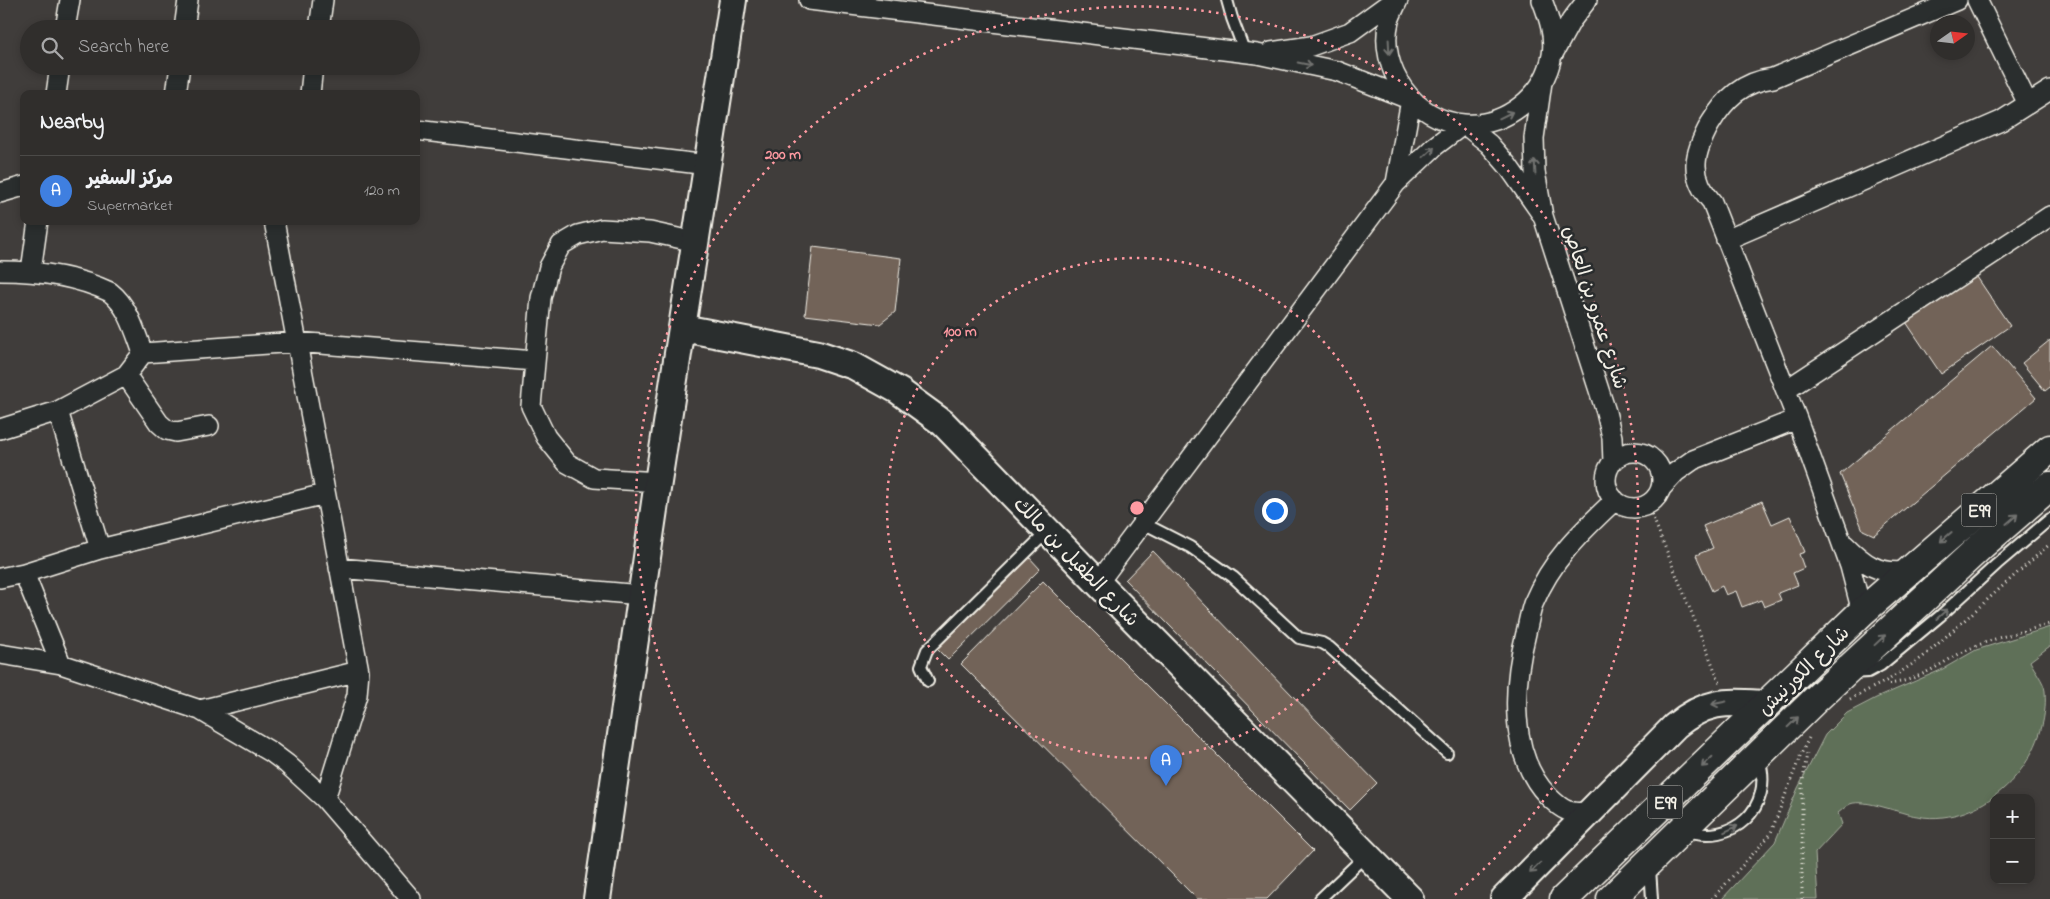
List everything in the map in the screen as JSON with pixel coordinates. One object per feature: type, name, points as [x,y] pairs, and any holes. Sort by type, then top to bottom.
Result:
[{"type":"highway","name":"شارع الكورنيش","points":[[1564,899],[1862,612],[2050,449]]},
{"type":"highway","name":"شارع الكورنيش","points":[[1611,899],[1844,673],[1982,545],[2050,486]]},
{"type":"street","points":[[67,20],[70,0]]},
{"type":"street","points":[[185,20],[188,0]]},
{"type":"street","points":[[319,20],[322,0]]},
{"type":"street","points":[[596,899],[658,482],[733,0]]},
{"type":"street","points":[[809,0],[1251,53],[1337,71],[1411,100],[1427,112],[1445,120],[1464,124],[1487,123],[1509,114],[1528,101],[1542,82],[1552,55],[1571,22],[1587,0]]},
{"type":"street","points":[[1251,53],[1311,46],[1333,39],[1350,32],[1394,0]]},
{"type":"street","points":[[1396,183],[1411,100],[1395,77],[1388,50],[1389,22],[1398,0]]},
{"type":"street","points":[[1542,0],[1552,27],[1552,55]]},
{"type":"street","points":[[1862,612],[1854,578],[1797,419],[1712,202],[1713,192],[1706,163],[1712,143],[1730,110],[1773,78],[1957,0]]},
{"type":"street","points":[[1977,0],[2028,104]]},
{"type":"street","points":[[57,90],[59,75]]},
{"type":"street","points":[[177,90],[179,75]]},
{"type":"street","points":[[310,90],[312,75]]},
{"type":"street","name":"شارع عمرو بن العاص","points":[[1542,82],[1534,138],[1535,172],[1542,216],[1606,412],[1612,437],[1613,462]]},
{"type":"street","points":[[1726,240],[2001,121],[2050,90]]},
{"type":"street","points":[[1098,584],[1396,183],[1436,146],[1464,124]]},
{"type":"street","name":"شارع عمرو بن العاص","points":[[1464,124],[1489,144],[1508,166],[1542,216]]},
{"type":"street","points":[[420,130],[708,165]]},
{"type":"street","points":[[0,193],[20,187]]},
{"type":"street","points":[[1786,390],[2050,216]]},
{"type":"street","points":[[31,271],[37,225]]},
{"type":"street","points":[[275,225],[359,671],[357,695],[325,799]]},
{"type":"street","points":[[658,482],[594,478],[566,463],[546,437],[531,406],[542,298],[549,267],[561,245],[578,235],[602,229],[650,232],[696,242]]},
{"type":"street","points":[[0,271],[31,271],[78,281],[110,292],[122,303],[126,310],[143,353]]},
{"type":"street","name":"شارع الطفيل بن مالك","points":[[683,328],[818,354],[854,366],[900,391],[944,423],[1098,584],[1410,899]]},
{"type":"street","points":[[0,429],[58,411],[126,375],[143,353],[296,342],[535,361]]},
{"type":"street","points":[[126,375],[159,423],[166,430],[176,432],[208,426]]},
{"type":"street","points":[[58,411],[100,549]]},
{"type":"street","name":"شارع عمرو بن العاص","points":[[1606,412],[1621,433],[1644,454]]},
{"type":"street","points":[[1693,460],[1671,461],[1629,452],[1613,462],[1607,478],[1607,486],[1615,500],[1630,508],[1648,505],[1676,472],[1693,460],[1797,419]]},
{"type":"street","points":[[1644,454],[1660,470],[1662,487]]},
{"type":"street","points":[[0,578],[24,573],[100,549],[325,494]]},
{"type":"street","points":[[1591,811],[1567,812],[1556,804],[1539,786],[1529,769],[1519,733],[1517,699],[1520,657],[1533,604],[1554,565],[1574,538],[1615,500]]},
{"type":"street","points":[[1840,539],[1860,560],[1867,564],[1891,572],[1908,571]]},
{"type":"street","points":[[339,568],[641,595]]},
{"type":"street","points":[[24,573],[61,664]]},
{"type":"street","points":[[0,654],[61,664],[200,710],[271,752],[325,799],[411,899]]},
{"type":"street","points":[[200,710],[359,671]]},
{"type":"street","points":[[1504,899],[1686,716],[1713,704],[1727,702],[1767,704]]},
{"type":"street","points":[[1556,804],[1561,828],[1561,842]]},
{"type":"lane","points":[[1227,0],[1232,18],[1251,53]]},
{"type":"lane","points":[[1844,673],[1868,672],[1881,665],[2050,519]]},
{"type":"lane","points":[[1143,523],[1190,547],[1233,577],[1299,638],[1329,647],[1447,752]]},
{"type":"lane","points":[[928,681],[921,666],[926,650],[1048,531]]},
{"type":"lane","points":[[1684,829],[1695,833],[1717,834],[1728,831],[1746,819],[1756,805],[1762,790],[1762,767],[1758,756]]},
{"type":"lane","points":[[1320,899],[1366,855]]},
{"type":"lane","points":[[1650,863],[1652,899]]},
{"type":"path","points":[[1648,505],[1727,702]]},
{"type":"path","points":[[1848,700],[1890,679],[1923,657],[2050,544]]},
{"type":"path","points":[[1889,684],[1923,676],[1959,654],[1992,640],[2050,624]]},
{"type":"path","points":[[1712,899],[1770,835],[1801,754],[1811,735]]},
{"type":"path","points":[[1802,899],[1802,787],[1807,753]]},
{"type":"green space","points":[[2050,627],[2050,646],[2030,661],[2041,679],[2045,691],[2044,713],[2039,735],[2030,755],[2018,774],[2002,790],[1996,794],[1990,794],[1990,799],[1984,803],[1964,812],[1930,818],[1910,815],[1865,803],[1850,804],[1838,813],[1842,824],[1815,853],[1818,899],[1722,899],[1775,842],[1798,788],[1825,735],[1847,713],[1876,698],[1941,670],[1976,650]]},
{"type":"building","points":[[813,247],[901,258],[895,312],[880,324],[805,315]]},
{"type":"building","points":[[1973,271],[2010,326],[1941,374],[1904,319]]},
{"type":"building","points":[[2050,340],[2050,387],[2045,391],[2022,363]]},
{"type":"building","points":[[1992,346],[2036,398],[1874,535],[1863,530],[1840,474]]},
{"type":"building","points":[[1762,501],[1772,524],[1790,516],[1805,552],[1799,554],[1804,568],[1793,573],[1798,585],[1778,593],[1781,600],[1764,607],[1761,600],[1742,607],[1736,591],[1726,595],[1722,586],[1712,591],[1696,555],[1713,548],[1703,526]]},
{"type":"building","points":[[1153,551],[1377,783],[1350,810],[1125,580]]},
{"type":"building","points":[[1029,557],[1040,569],[948,660],[936,648]]},
{"type":"building","points":[[1043,581],[1313,851],[1267,899],[1197,899],[961,664]]},
{"type":"place","name":"مركز السفير","points":[[1166,786]]}]
